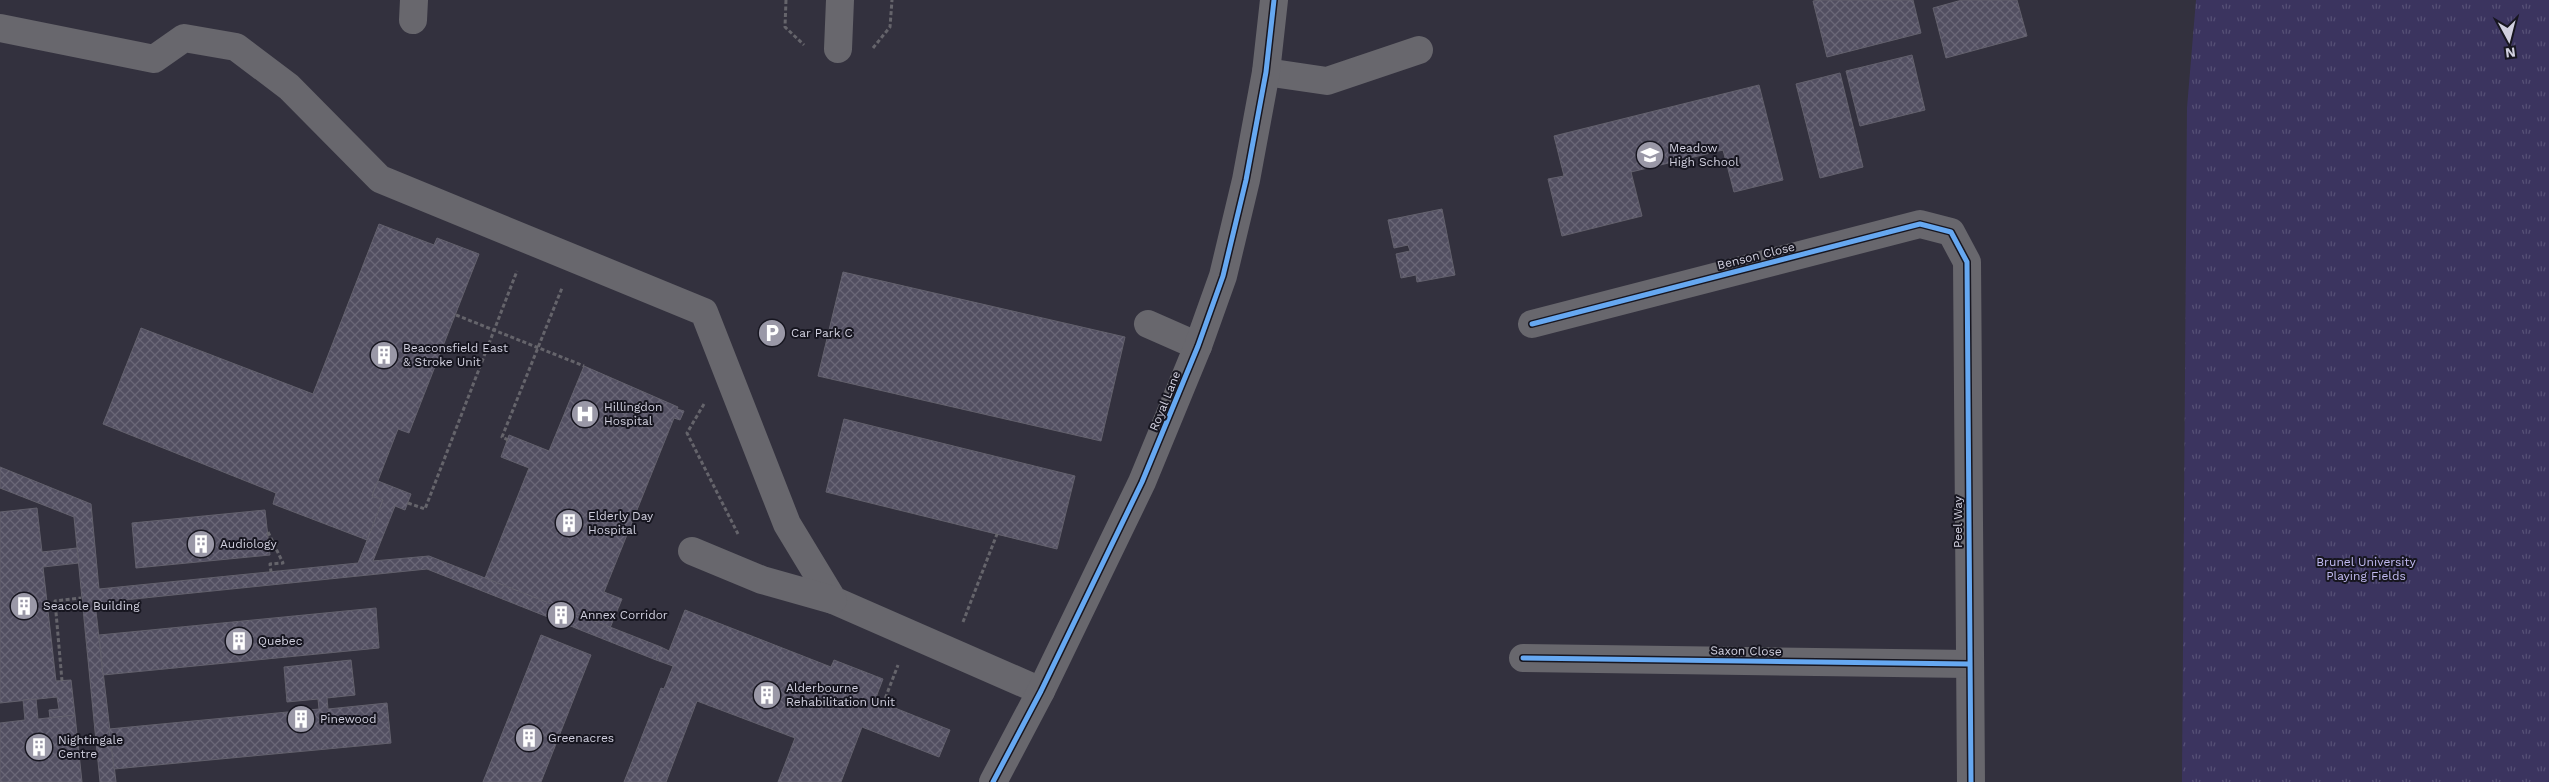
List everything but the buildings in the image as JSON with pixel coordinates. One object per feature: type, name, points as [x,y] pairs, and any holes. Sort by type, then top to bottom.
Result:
[{"type":"street","points":[[838,49],[840,0]]},
{"type":"street","name":"Royal Lane","points":[[993,782],[1142,482],[1198,346],[1223,276],[1246,180],[1266,72],[1274,0]]},
{"type":"street","points":[[0,28],[154,59],[184,38],[236,47],[289,87],[380,179],[704,312],[787,524],[833,600]]},
{"type":"street","points":[[1266,72],[1327,81],[1419,50]]},
{"type":"street","name":"Benson Close","points":[[1532,324],[1920,224],[1951,232],[1967,262]]},
{"type":"street","name":"Peel Way","points":[[1967,262],[1968,664],[1971,782]]},
{"type":"street","points":[[1148,324],[1198,346]]},
{"type":"street","points":[[692,551],[762,580],[833,600],[1040,690]]},
{"type":"street","name":"Saxon Close","points":[[1523,658],[1968,664]]},
{"type":"path","points":[[408,503],[425,509],[529,240]]},
{"type":"path","points":[[508,440],[502,437],[564,283]]},
{"type":"path","points":[[456,315],[584,366]]},
{"type":"path","points":[[726,367],[687,433],[762,580]]},
{"type":"path","points":[[268,532],[283,563],[270,564],[271,572]]},
{"type":"path","points":[[952,652],[997,534]]},
{"type":"path","points":[[62,681],[55,601],[81,598]]},
{"type":"path","points":[[883,704],[911,634]]},
{"type":"green space","name":"Brunel University Playing Fields","points":[[2196,0],[2549,0],[2549,782],[2182,782],[2187,108]]},
{"type":"cycle path","points":[[993,782],[1041,691],[1142,482],[1198,346],[1223,276],[1246,180],[1266,72],[1274,0]]},
{"type":"cycle path","points":[[1532,324],[1920,224],[1951,232],[1967,262],[1971,782]]},
{"type":"cycle path","points":[[1523,658],[1969,664]]},
{"type":"place","name":"Meadow High School","points":[[1650,155]]},
{"type":"place","name":"Car Park C","points":[[772,333]]},
{"type":"place","name":"Beaconsfield East & Stroke Unit","points":[[384,355]]},
{"type":"place","name":"Hillingdon Hospital","points":[[585,414]]},
{"type":"place","name":"Elderly Day Hospital","points":[[569,523]]},
{"type":"place","name":"Audiology","points":[[201,544]]},
{"type":"place","name":"Seacole Building","points":[[24,606]]},
{"type":"place","name":"Annex Corridor","points":[[561,615]]},
{"type":"place","name":"Quebec","points":[[239,641]]},
{"type":"place","name":"Alderbourne Rehabilitation Unit","points":[[767,695]]},
{"type":"place","name":"Pinewood","points":[[301,719]]},
{"type":"place","name":"Greenacres","points":[[529,738]]},
{"type":"place","name":"Nightingale Centre","points":[[39,747]]}]
